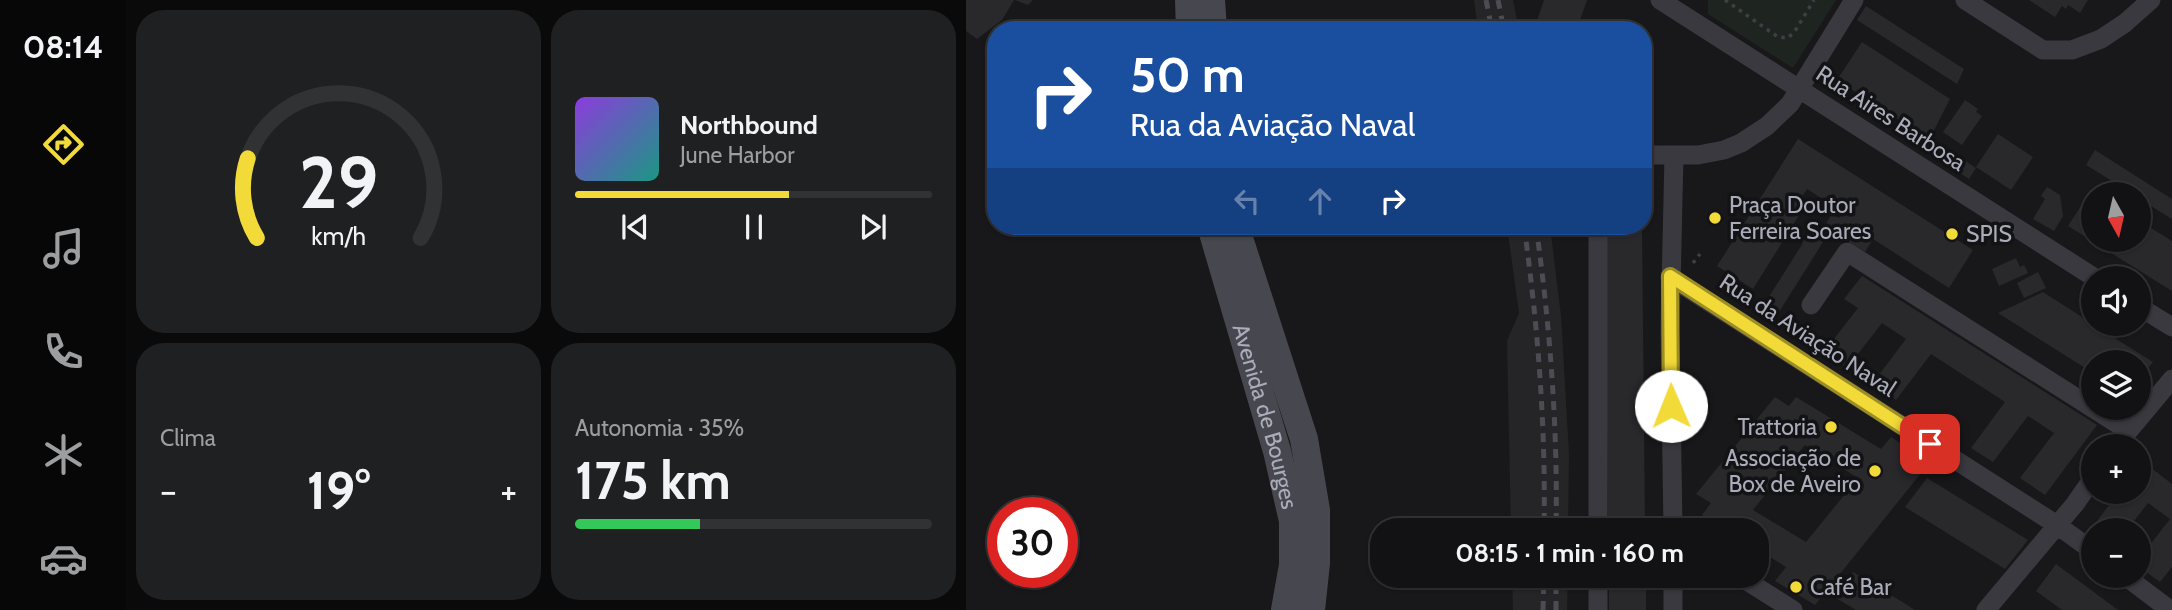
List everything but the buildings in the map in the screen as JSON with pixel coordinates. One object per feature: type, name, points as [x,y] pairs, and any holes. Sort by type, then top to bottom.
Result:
[{"type":"main road","points":[[1189,0],[1190,21]]},
{"type":"main road","points":[[1211,0],[1212,21]]},
{"type":"main road","name":"Avenida de Bourges","points":[[1214,235],[1277,451],[1293,521],[1293,565],[1285,610]]},
{"type":"main road","name":"Avenida de Bourges","points":[[1239,235],[1304,439],[1316,510],[1317,563],[1311,610]]},
{"type":"street","name":"Rua Aires Barbosa","points":[[1660,0],[2081,269]]},
{"type":"street","points":[[1652,155],[1698,155],[1724,150],[1767,127],[1790,104],[1854,0]]},
{"type":"street","points":[[1965,0],[2043,50],[2072,50],[2101,40],[2151,0]]},
{"type":"street","points":[[1673,518],[1670,276],[1674,155]]},
{"type":"street","points":[[1598,235],[1598,518]]},
{"type":"street","points":[[1811,305],[1847,252],[2115,434]]},
{"type":"street","name":"Rua da Aviação Naval","points":[[1670,276],[2081,542]]},
{"type":"street","points":[[2151,314],[2172,327]]},
{"type":"street","points":[[2124,434],[2172,379]]},
{"type":"street","points":[[1986,610],[2081,493]]},
{"type":"street","points":[[1598,588],[1598,610]]},
{"type":"street","points":[[1673,588],[1673,610]]},
{"type":"street","points":[[1758,588],[1793,610]]},
{"type":"street","points":[[2141,588],[2170,610]]},
{"type":"path","points":[[1725,0],[1778,37],[1788,38],[1814,0]]},
{"type":"path","points":[[1693,263],[1700,254]]},
{"type":"shaded area","points":[[1474,0],[1513,0],[1517,21],[1477,21]]},
{"type":"shaded area","points":[[1708,0],[1836,0],[1793,68],[1708,14]]},
{"type":"shaded area","points":[[1508,235],[1551,235],[1561,316],[1569,454],[1568,518],[1511,518],[1507,341],[1519,313]]},
{"type":"shaded area","points":[[1512,588],[1568,588],[1567,610],[1513,610]]},
{"type":"railway","points":[[1486,0],[1490,21]]},
{"type":"railway","points":[[1498,0],[1502,21]]},
{"type":"railway","points":[[1525,235],[1540,378],[1544,518]]},
{"type":"railway","points":[[1537,235],[1552,378],[1556,518]]},
{"type":"railway","points":[[1543,610],[1544,588]]},
{"type":"railway","points":[[1556,588],[1556,610]]},
{"type":"place","name":"Praça Doutor Ferreira Soares","points":[[1715,218]]},
{"type":"place","name":"SPIS","points":[[1952,234]]},
{"type":"place","name":"Trattoria","points":[[1831,427]]},
{"type":"place","name":"Associação de Box de Aveiro","points":[[1875,471]]},
{"type":"place","name":"Café Bar","points":[[1796,587]]},
{"type":"route","points":[[1671,406],[1670,276],[1930,444]]}]
